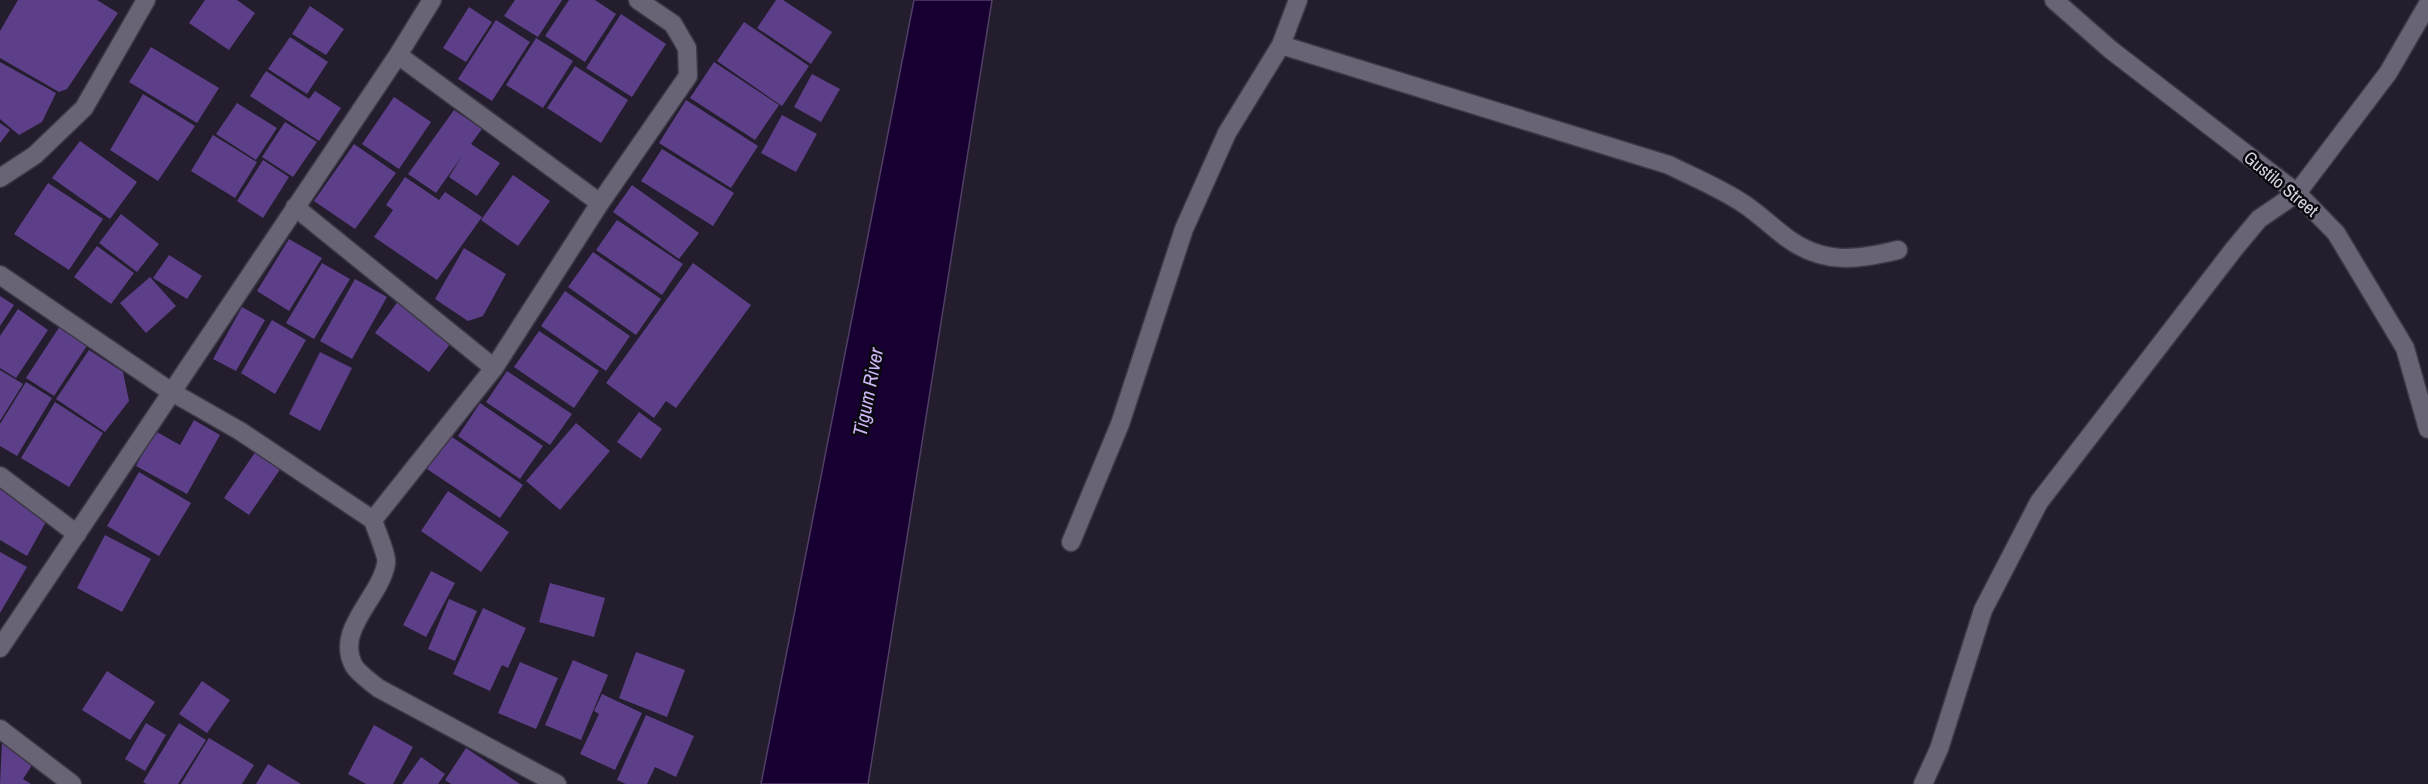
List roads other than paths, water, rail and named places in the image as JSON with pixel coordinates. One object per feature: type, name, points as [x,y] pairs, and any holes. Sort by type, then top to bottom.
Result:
[{"type":"street","points":[[0,178],[35,155],[84,108],[146,0]]},
{"type":"street","points":[[0,648],[170,391],[398,55],[432,0]]},
{"type":"street","points":[[373,520],[494,368],[600,203],[688,76],[687,48],[673,24],[638,0]]},
{"type":"street","points":[[1071,542],[1120,424],[1184,229],[1227,133],[1281,45],[1298,0]]},
{"type":"street","name":"Gustilo Street","points":[[2054,0],[2111,50],[2297,192],[2336,233],[2405,348],[2428,429]]},
{"type":"street","points":[[1923,784],[1939,748],[1983,610],[2039,502],[2234,249],[2259,219],[2297,192],[2388,73],[2428,4]]},
{"type":"street","points":[[1281,45],[1669,165],[1715,186],[1746,205],[1789,240],[1839,260],[1866,258],[1898,250]]},
{"type":"street","points":[[398,55],[600,203]]},
{"type":"street","points":[[295,207],[494,368]]},
{"type":"street","points":[[0,274],[170,391],[240,431],[373,520],[387,561],[381,584],[351,632],[350,648],[354,666],[378,688],[549,782]]},
{"type":"street","points":[[0,476],[77,534]]},
{"type":"street","points":[[0,729],[72,784]]},
{"type":"water","name":"Tigum River","points":[[914,0],[992,0],[868,784],[761,784]]}]
